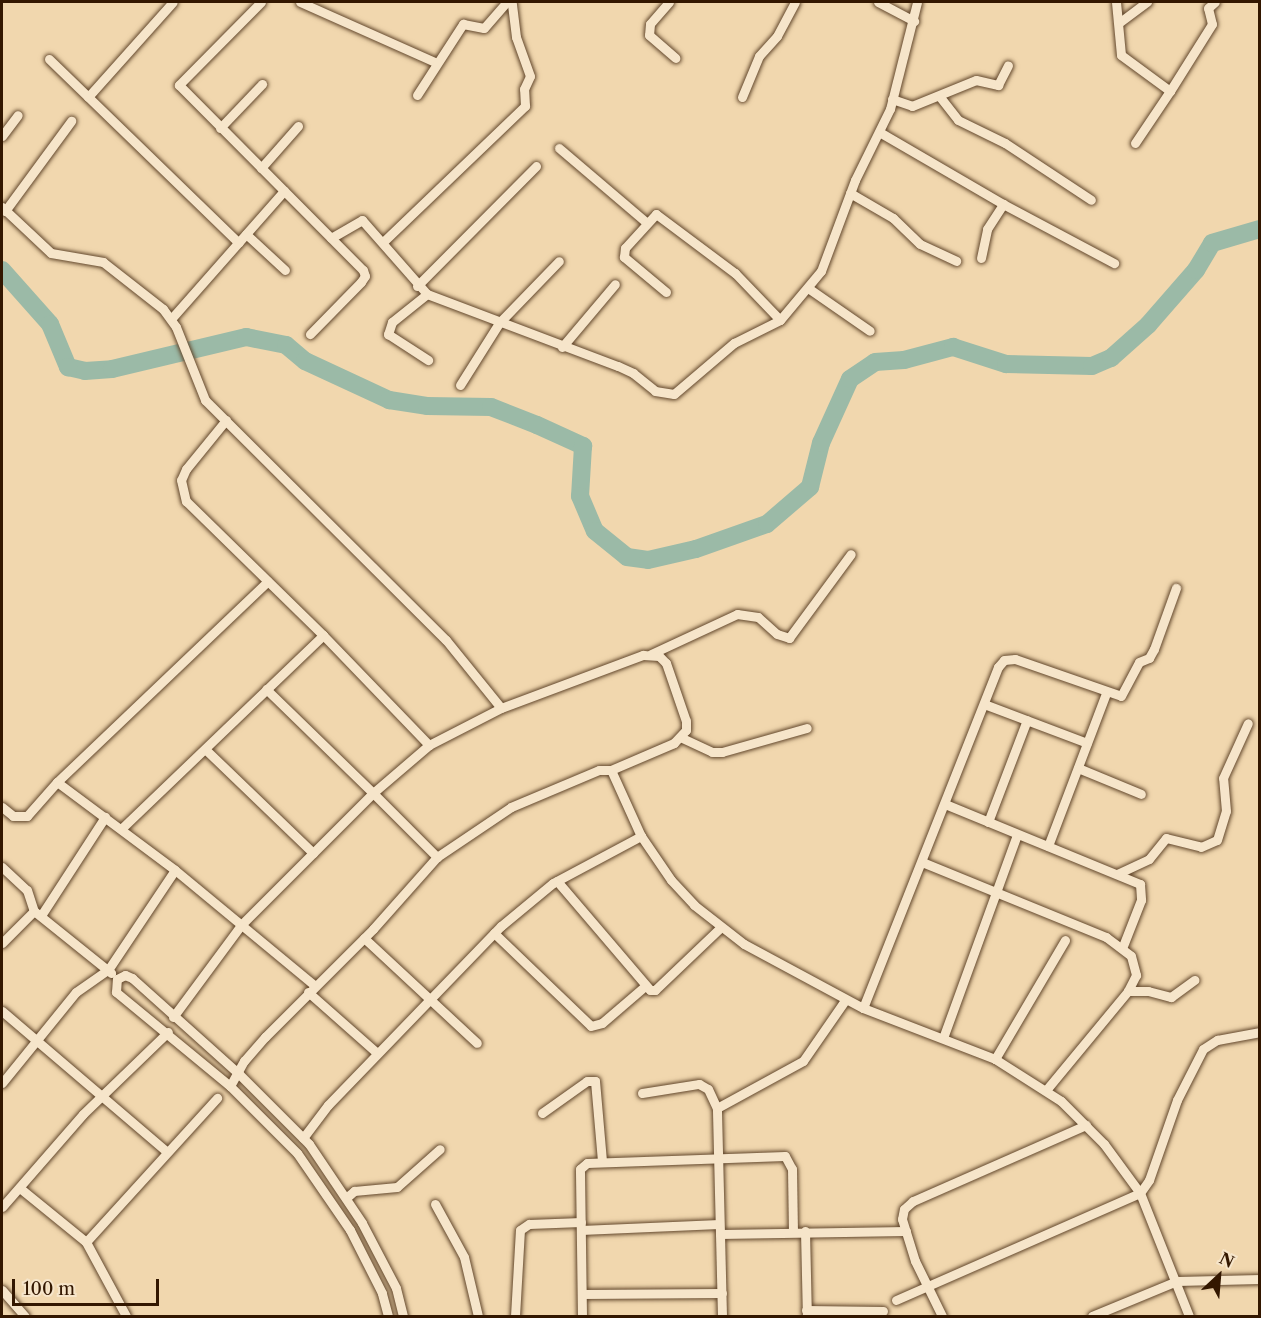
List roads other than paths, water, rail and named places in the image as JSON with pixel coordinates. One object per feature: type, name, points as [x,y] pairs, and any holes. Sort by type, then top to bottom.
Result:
[{"type":"street","points":[[88,97],[173,2]]},
{"type":"street","points":[[261,2],[179,85],[332,238],[365,276],[310,334]]},
{"type":"street","points":[[300,2],[436,63]]},
{"type":"street","points":[[417,95],[463,24],[484,28],[507,2]]},
{"type":"street","points":[[383,242],[525,106],[524,89],[530,76],[516,38],[512,2]]},
{"type":"street","points":[[669,2],[650,24],[649,34],[675,58]]},
{"type":"street","points":[[742,97],[759,56],[777,36],[795,2]]},
{"type":"street","points":[[878,2],[914,21]]},
{"type":"street","points":[[332,238],[362,220],[383,242],[417,286],[427,294],[562,347],[618,366],[633,373],[655,391],[674,394],[734,343],[780,320],[808,288],[827,259],[850,193],[881,133],[914,21],[917,2]]},
{"type":"street","points":[[1116,2],[1120,22],[1121,55],[1170,91]]},
{"type":"street","points":[[1120,22],[1147,2]]},
{"type":"street","points":[[1135,143],[1212,24],[1209,4]]},
{"type":"street","points":[[49,59],[238,243]]},
{"type":"street","points":[[892,99],[912,106],[940,97],[976,80],[998,85],[1008,65]]},
{"type":"street","points":[[220,128],[262,84]]},
{"type":"street","points":[[940,97],[958,120],[1005,143],[1091,200]]},
{"type":"street","points":[[2,136],[18,115]]},
{"type":"street","points":[[71,121],[3,209],[51,253],[103,261],[114,267],[174,323],[198,388],[226,420],[446,640],[501,708]]},
{"type":"street","points":[[261,168],[298,126]]},
{"type":"street","points":[[881,133],[1003,204],[1114,262]]},
{"type":"street","points":[[558,148],[646,222]]},
{"type":"street","points":[[417,286],[536,166]]},
{"type":"street","points":[[174,323],[238,243],[284,191]]},
{"type":"street","points":[[850,193],[893,218],[920,243],[956,261]]},
{"type":"street","points":[[981,258],[987,229],[1003,204]]},
{"type":"street","points":[[666,292],[624,257],[625,248],[652,215],[659,215],[743,280],[780,320]]},
{"type":"street","points":[[246,234],[285,270]]},
{"type":"street","points":[[460,386],[499,323],[559,261]]},
{"type":"street","points":[[562,347],[615,284]]},
{"type":"street","points":[[808,288],[870,331]]},
{"type":"street","points":[[427,294],[392,322],[388,334],[428,360]]},
{"type":"street","points":[[226,420],[186,469],[181,490],[186,501],[323,635],[429,745]]},
{"type":"street","points":[[173,1017],[241,925],[373,793],[429,745],[501,708],[651,654],[737,614],[758,616],[777,634],[789,638],[851,554]]},
{"type":"street","points":[[2,807],[13,816],[24,818],[57,782],[268,581]]},
{"type":"street","points":[[863,1008],[984,704],[1004,660],[1015,659],[1107,693],[1122,695],[1139,662],[1149,658],[1176,588]]},
{"type":"street","points":[[121,829],[323,635]]},
{"type":"street","points":[[230,1086],[239,1074],[244,1061],[311,988],[364,938],[437,857],[512,807],[599,770],[611,770],[681,738],[687,721],[666,663],[651,654]]},
{"type":"street","points":[[266,689],[437,857]]},
{"type":"street","points":[[1048,846],[1107,693]]},
{"type":"street","points":[[984,704],[1087,743]]},
{"type":"street","points":[[988,822],[1027,720]]},
{"type":"street","points":[[1117,874],[1149,859],[1166,838],[1201,847],[1217,840],[1226,811],[1223,778],[1248,723]]},
{"type":"street","points":[[681,738],[712,752],[722,752],[807,728]]},
{"type":"street","points":[[205,748],[313,854]]},
{"type":"street","points":[[1078,768],[1141,794]]},
{"type":"street","points":[[611,770],[641,836],[671,880],[721,927],[765,957],[863,1008],[994,1059],[1047,1089],[1086,1125],[1140,1193],[1177,1281],[1189,1317]]},
{"type":"street","points":[[57,782],[175,870],[241,925],[311,988],[377,1053]]},
{"type":"street","points":[[945,804],[1117,874],[1143,889],[1123,946]]},
{"type":"street","points":[[3,937],[38,913],[105,818]]},
{"type":"street","points":[[943,1038],[998,893],[1017,835]]},
{"type":"street","points":[[303,1138],[428,998],[494,933],[557,881],[641,836]]},
{"type":"street","points":[[922,862],[1123,946],[1136,969],[1128,991],[1047,1089]]},
{"type":"street","points":[[2,867],[27,890],[38,913],[117,979],[116,992],[168,1032],[230,1086],[297,1153],[350,1230],[382,1293],[388,1317]]},
{"type":"street","points":[[2,1083],[39,1042],[76,992],[108,970],[175,870]]},
{"type":"street","points":[[557,881],[644,987],[655,990],[721,927]]},
{"type":"street","points":[[494,933],[591,1026],[602,1023],[644,987]]},
{"type":"street","points":[[364,938],[477,1043]]},
{"type":"street","points":[[994,1059],[1065,940]]},
{"type":"street","points":[[117,979],[125,975],[132,978],[239,1074],[303,1138],[346,1198],[396,1288],[403,1317]]},
{"type":"street","points":[[1128,991],[1148,991],[1171,997],[1194,980]]},
{"type":"street","points":[[717,1108],[803,1060],[846,999]]},
{"type":"street","points":[[2,1011],[168,1152]]},
{"type":"street","points":[[3,1201],[21,1189],[100,1096],[168,1032]]},
{"type":"street","points":[[896,1300],[1140,1193],[1149,1180],[1177,1100],[1203,1049],[1217,1040],[1260,1032]]},
{"type":"street","points":[[542,1113],[586,1081],[595,1081],[602,1161]]},
{"type":"street","points":[[642,1093],[699,1083],[708,1089],[717,1108],[722,1317]]},
{"type":"street","points":[[86,1242],[218,1098]]},
{"type":"street","points":[[942,1317],[926,1287],[906,1231],[902,1212],[913,1201],[1086,1125]]},
{"type":"street","points":[[346,1198],[354,1191],[397,1187],[440,1149]]},
{"type":"street","points":[[582,1317],[580,1169],[602,1161],[776,1155],[790,1161],[793,1231]]},
{"type":"street","points":[[21,1189],[86,1242],[126,1317]]},
{"type":"street","points":[[435,1204],[464,1257],[478,1317]]},
{"type":"street","points":[[514,1317],[520,1230],[529,1224],[793,1231],[906,1231]]},
{"type":"street","points":[[805,1231],[807,1313],[883,1311]]},
{"type":"street","points":[[1095,1316],[1177,1281],[1260,1279]]},
{"type":"street","points":[[2,1290],[25,1317]]},
{"type":"street","points":[[582,1294],[722,1293]]},
{"type":"waterway","points":[[2,270],[50,324],[68,367],[85,371],[112,369],[246,337],[286,345],[305,361],[389,400],[427,406],[491,407],[537,425],[583,446],[580,496],[595,531],[627,557],[648,560],[696,549],[767,524],[810,487],[821,443],[850,379],[875,362],[904,360],[953,347],[1006,364],[1092,366],[1111,358],[1148,325],[1196,270],[1212,243],[1260,229]]}]
